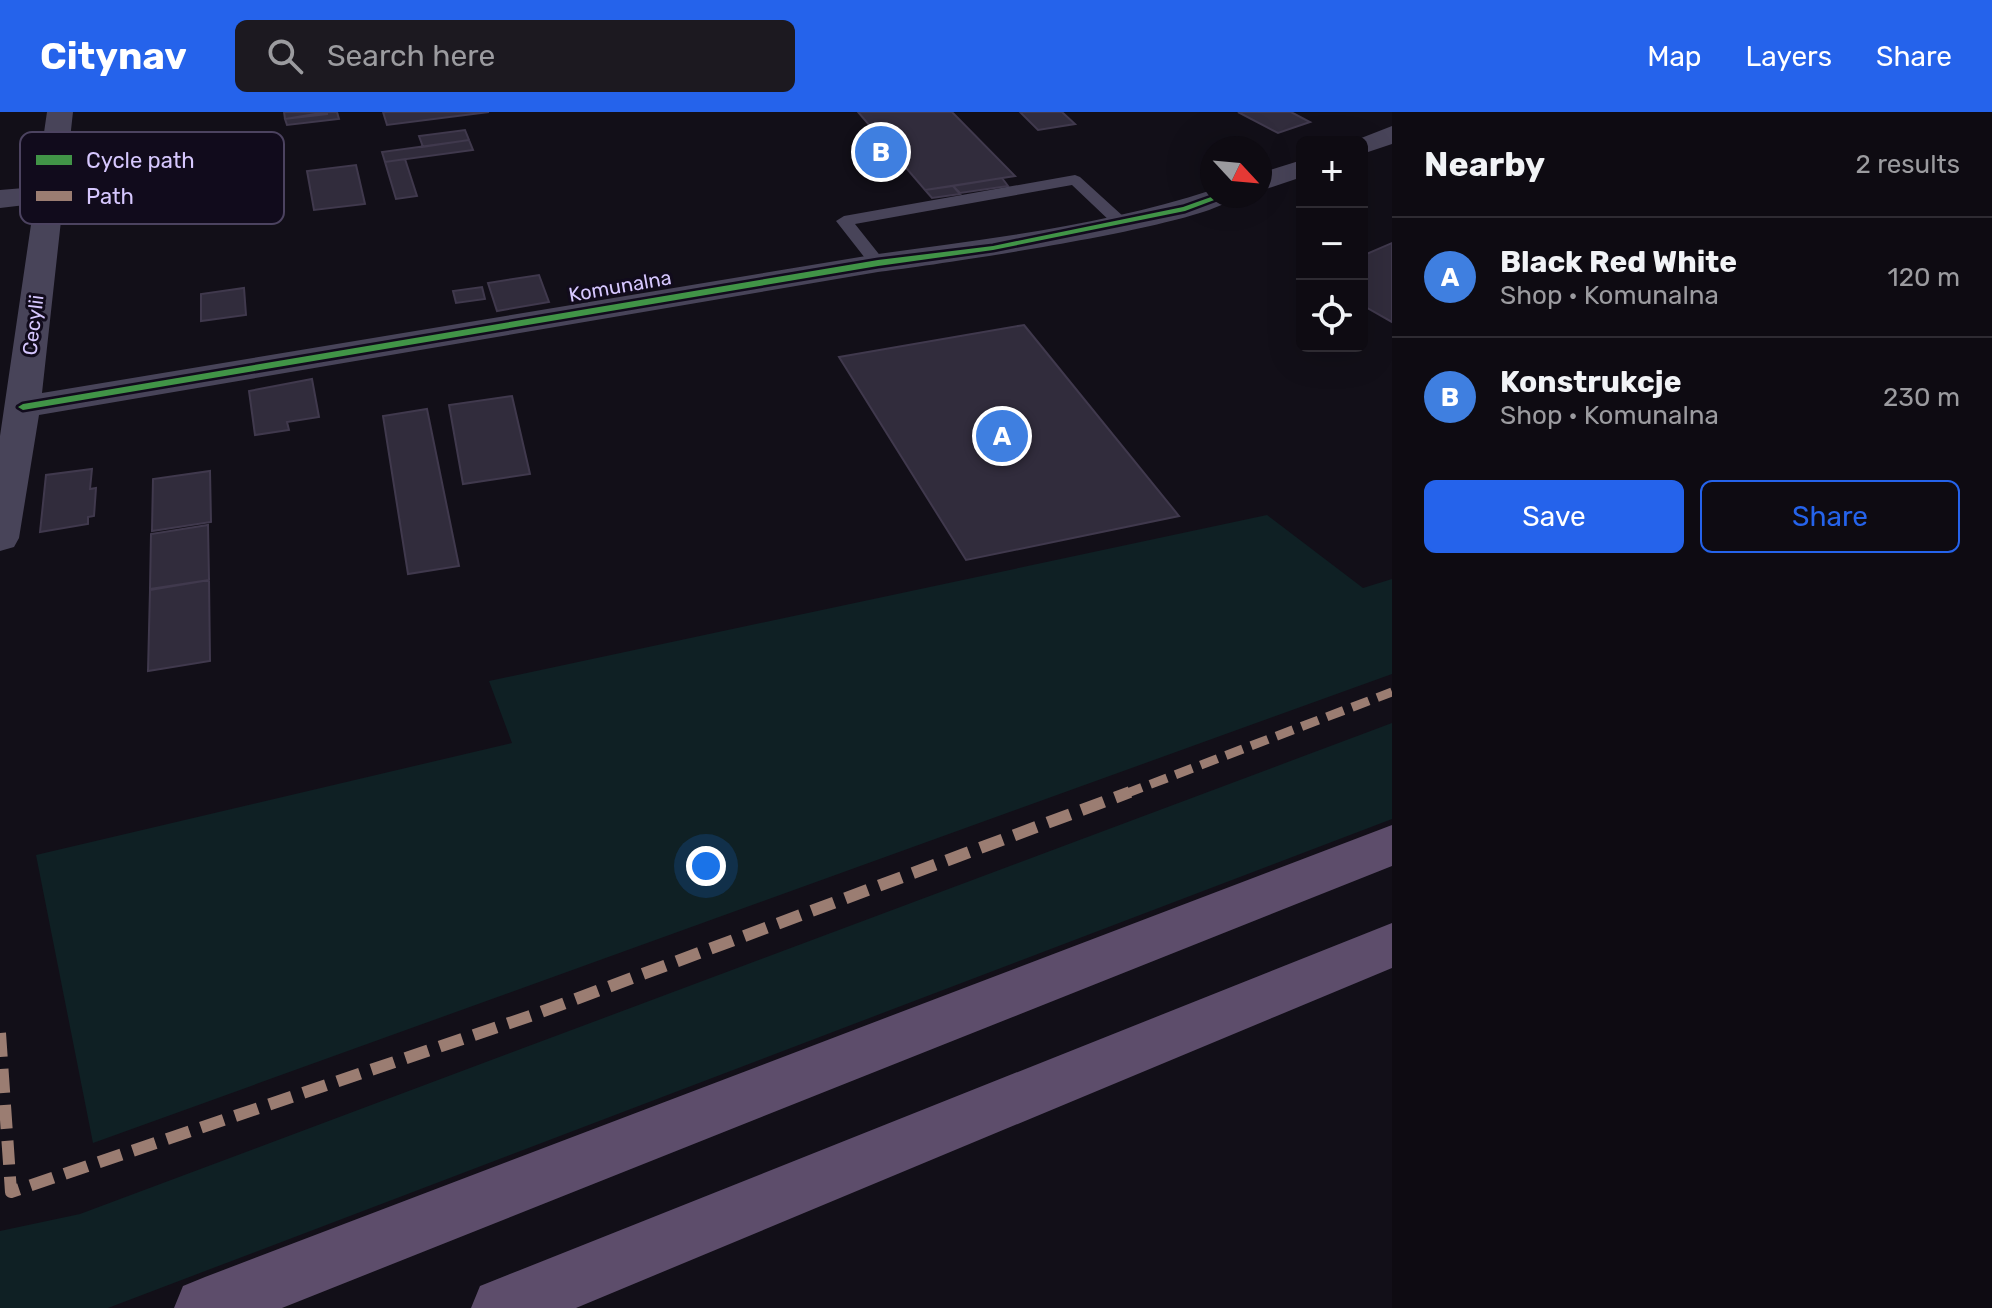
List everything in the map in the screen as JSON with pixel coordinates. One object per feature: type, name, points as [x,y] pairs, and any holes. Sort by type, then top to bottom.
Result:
[{"type":"main road","points":[[205,1308],[1392,845]]},
{"type":"main road","points":[[502,1308],[1392,945]]},
{"type":"street","name":"Cecylii","points":[[57,132],[60,112]]},
{"type":"street","points":[[1272,178],[1296,170]]},
{"type":"street","points":[[0,199],[20,197]]},
{"type":"street","name":"Komunalna","points":[[23,407],[878,263],[993,248],[1200,204]]},
{"type":"street","name":"Cecylii","points":[[0,538],[23,407],[45,224]]},
{"type":"lane","points":[[878,263],[844,221],[1075,180],[1118,220]]},
{"type":"shaded area","points":[[1267,515],[1363,588],[1392,579],[1392,674],[93,1143],[36,855],[512,743],[489,681]]},
{"type":"shaded area","points":[[1392,723],[1392,819],[108,1308],[0,1308],[0,1231],[80,1214]]},
{"type":"building","points":[[284,112],[327,112],[327,114],[285,119]]},
{"type":"building","points":[[337,112],[339,119],[287,125],[285,119]]},
{"type":"building","points":[[383,112],[489,112],[387,125]]},
{"type":"building","points":[[858,112],[952,112],[1015,176],[925,190]]},
{"type":"building","points":[[1020,112],[1062,112],[1075,124],[1038,130]]},
{"type":"building","points":[[1238,112],[1291,112],[1310,122],[1278,133]]},
{"type":"building","points":[[465,130],[469,140],[423,147],[419,136]]},
{"type":"building","points":[[469,140],[473,150],[385,162],[382,152]]},
{"type":"building","points":[[405,159],[417,196],[396,199],[385,162]]},
{"type":"building","points":[[356,165],[365,204],[314,210],[307,171]]},
{"type":"building","points":[[1002,178],[1008,186],[960,193],[953,186]]},
{"type":"building","points":[[953,186],[960,194],[932,198],[925,190]]},
{"type":"building","points":[[1392,243],[1392,322],[1368,308],[1368,253]]},
{"type":"building","points":[[539,275],[549,302],[497,311],[488,283]]},
{"type":"building","points":[[482,287],[485,299],[456,303],[453,291]]},
{"type":"building","points":[[244,288],[246,315],[201,321],[201,294]]},
{"type":"building","points":[[1024,325],[1179,516],[966,560],[839,357]]},
{"type":"building","points":[[312,379],[319,417],[287,422],[289,430],[255,435],[249,391]]},
{"type":"building","points":[[512,396],[530,474],[463,484],[449,405]]},
{"type":"building","points":[[427,409],[459,566],[408,574],[383,416]]},
{"type":"building","points":[[92,469],[90,489],[96,488],[94,516],[88,517],[88,524],[40,532],[46,475]]},
{"type":"building","points":[[210,471],[211,522],[152,531],[153,479]]},
{"type":"building","points":[[208,525],[209,580],[150,589],[151,534]]},
{"type":"building","points":[[209,580],[210,661],[148,671],[150,590]]},
{"type":"marked path","points":[[0,1033],[11,1192],[533,1015],[1392,692]]},
{"type":"cycle path","points":[[23,407],[878,263],[993,248],[1200,204]]},
{"type":"place","name":"Konstrukcje","points":[[881,152]]},
{"type":"place","name":"Black Red White","points":[[1002,436]]}]
